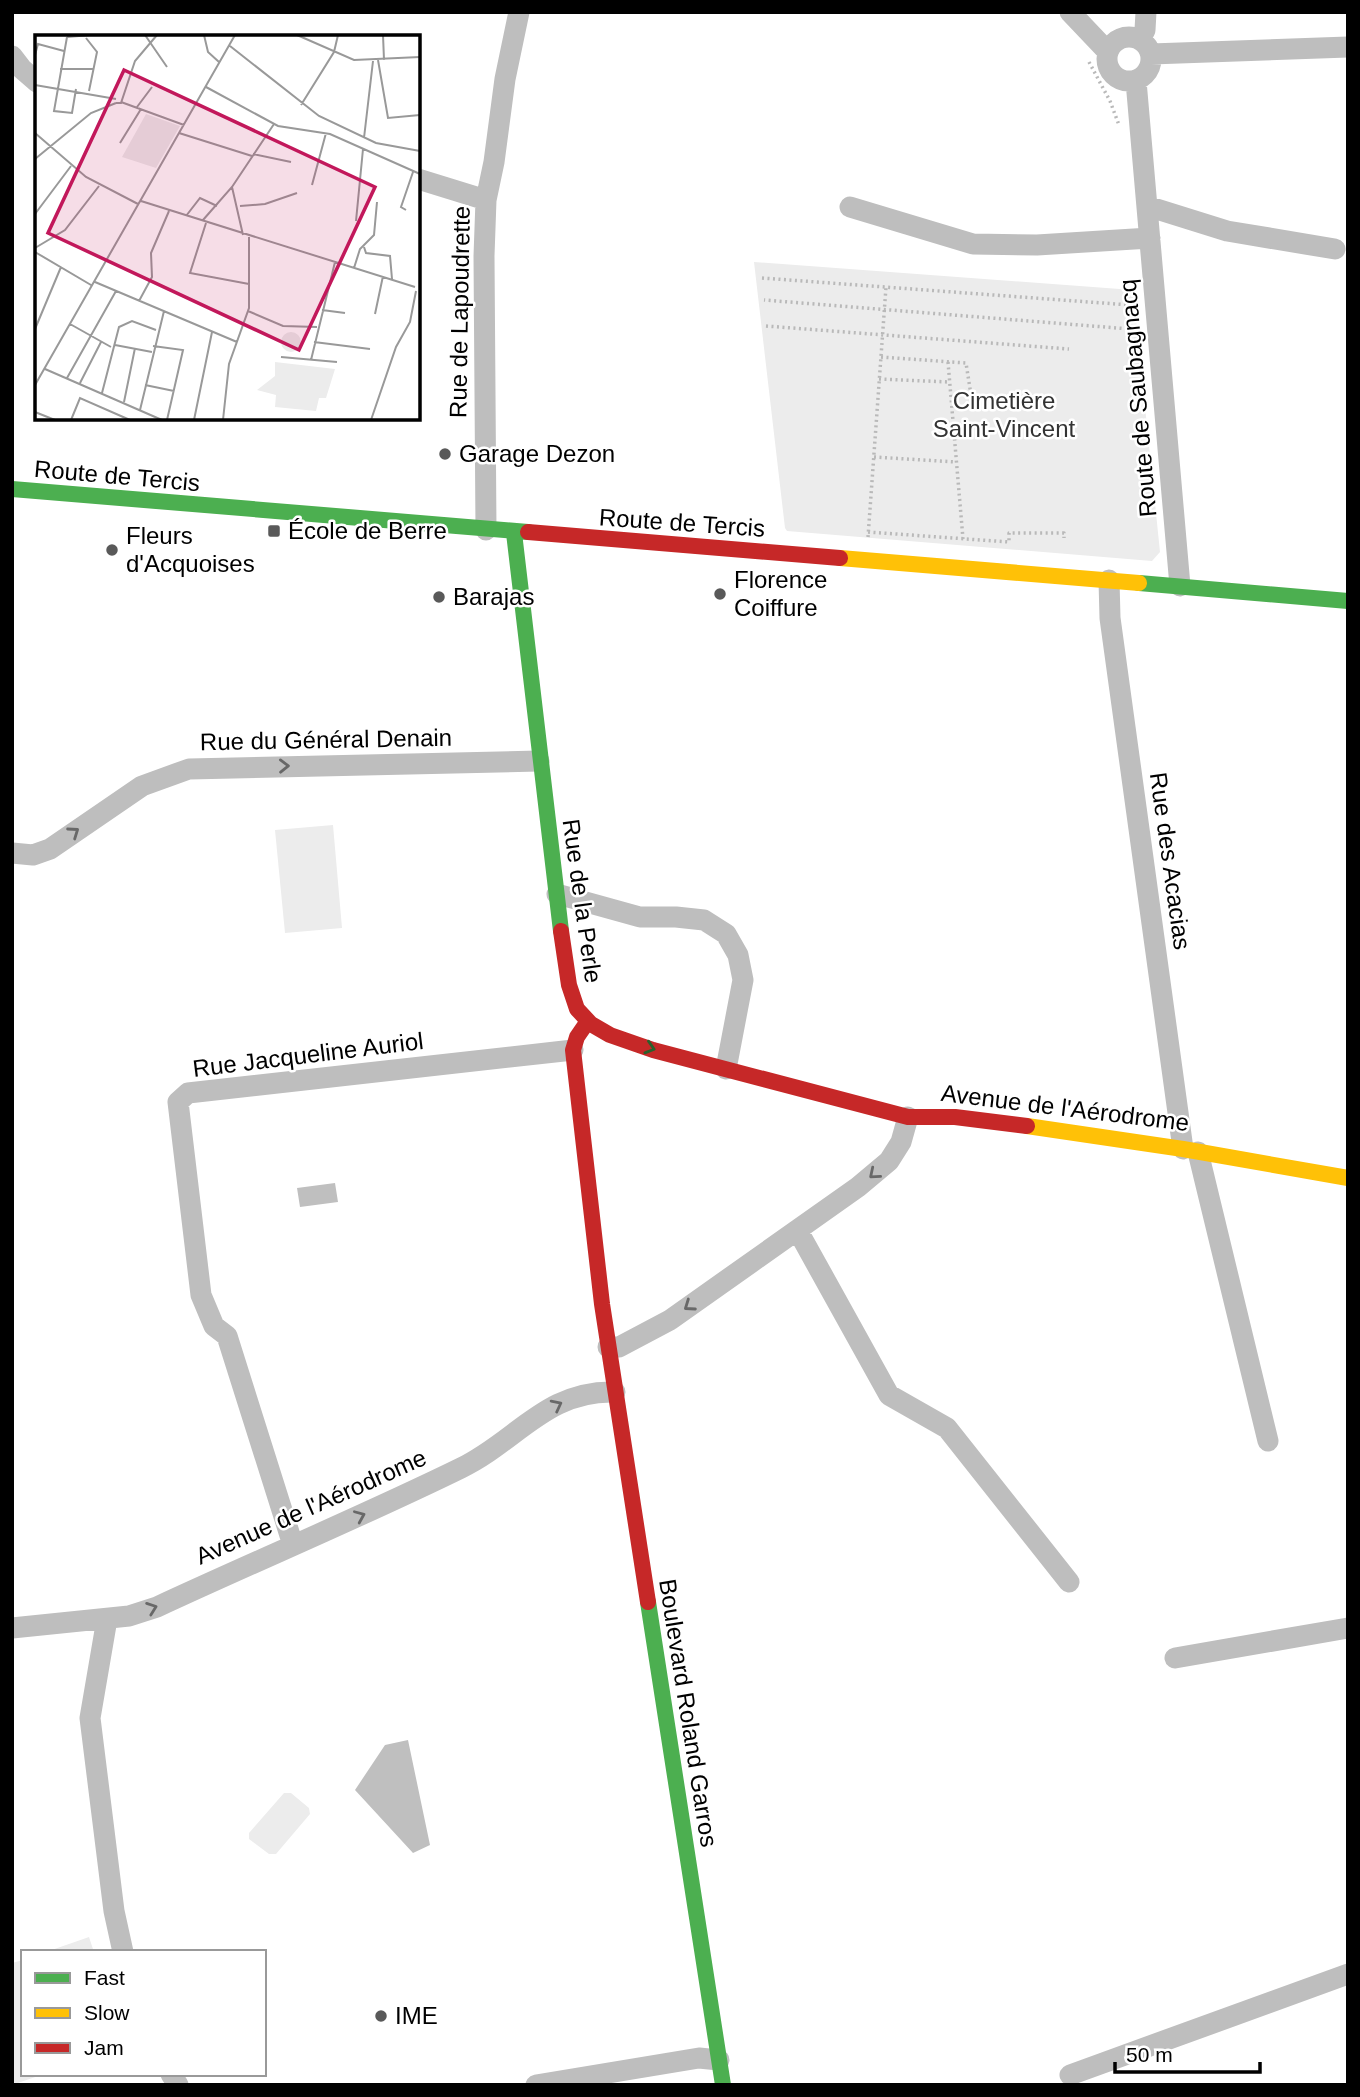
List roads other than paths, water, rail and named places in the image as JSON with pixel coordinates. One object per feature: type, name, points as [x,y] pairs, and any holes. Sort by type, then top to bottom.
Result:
[{"type":"street","name":"Rue de Lapoudrette","points":[[486,530],[486,200],[505,79],[519,12]]},
{"type":"street","points":[[1070,12],[1108,52]]},
{"type":"street","points":[[1146,12],[1145,47],[1151,64],[1148,72],[1136,81],[1128,82],[1114,76],[1107,63],[1108,52],[1115,42],[1122,38],[1130,37],[1145,47],[1348,47]]},
{"type":"street","points":[[12,56],[35,80]]},
{"type":"street","name":"Route de Saubagnacq","points":[[1136,81],[1180,586]]},
{"type":"street","points":[[420,180],[486,200]]},
{"type":"street","points":[[1147,206],[1227,232],[1335,249]]},
{"type":"street","points":[[850,207],[973,244],[1038,245],[1150,238]]},
{"type":"street","name":"Route de Tercis","points":[[12,489],[1348,601]]},
{"type":"street","name":"Rue de la Perle","points":[[514,533],[539,761],[570,989],[577,1010],[588,1021],[613,1037],[908,1117]]},
{"type":"street","name":"Rue des Acacias","points":[[1109,580],[1110,618],[1191,1150],[1268,1441]]},
{"type":"street","name":"Rue du Général Denain","points":[[12,853],[33,855],[50,849],[142,786],[189,769],[539,761]]},
{"type":"street","points":[[557,894],[639,917],[704,920],[726,934],[738,955],[743,980],[726,1069]]},
{"type":"street","points":[[588,1021],[577,1037],[573,1050],[608,1348]]},
{"type":"street","name":"Rue Jacqueline Auriol","points":[[293,1545],[228,1336],[214,1326],[201,1295],[178,1102],[188,1093],[573,1050]]},
{"type":"street","name":"Avenue de l'Aérodrome","points":[[608,1348],[619,1347],[670,1320],[858,1187],[889,1161],[901,1142],[908,1117],[956,1117],[1191,1150],[1348,1178]]},
{"type":"street","points":[[798,1231],[889,1395],[947,1428],[1069,1582]]},
{"type":"street","name":"Boulevard Roland Garros","points":[[608,1348],[723,2085]]},
{"type":"street","name":"Avenue de l'Aérodrome","points":[[12,1628],[129,1616],[157,1607],[466,1466],[559,1402],[580,1395],[615,1392]]},
{"type":"street","points":[[107,1619],[90,1718],[114,1911],[123,1950]]},
{"type":"street","points":[[1175,1658],[1348,1628]]},
{"type":"street","points":[[1070,2075],[1348,1974]]},
{"type":"street","points":[[536,2085],[699,2058],[719,2060]]},
{"type":"place","name":"Garage Dezon","points":[[445,454]]},
{"type":"place","name":"École de Berre","points":[[274,531]]},
{"type":"place","name":"Fleurs d'Acquoises","points":[[112,550]]},
{"type":"place","name":"Florence Coiffure","points":[[720,594]]},
{"type":"place","name":"Barajas","points":[[439,597]]},
{"type":"place","name":"IME","points":[[381,2016]]},
{"type":"park label","name":"Cimetière Saint-Vincent","points":[[1004,415]]}]
